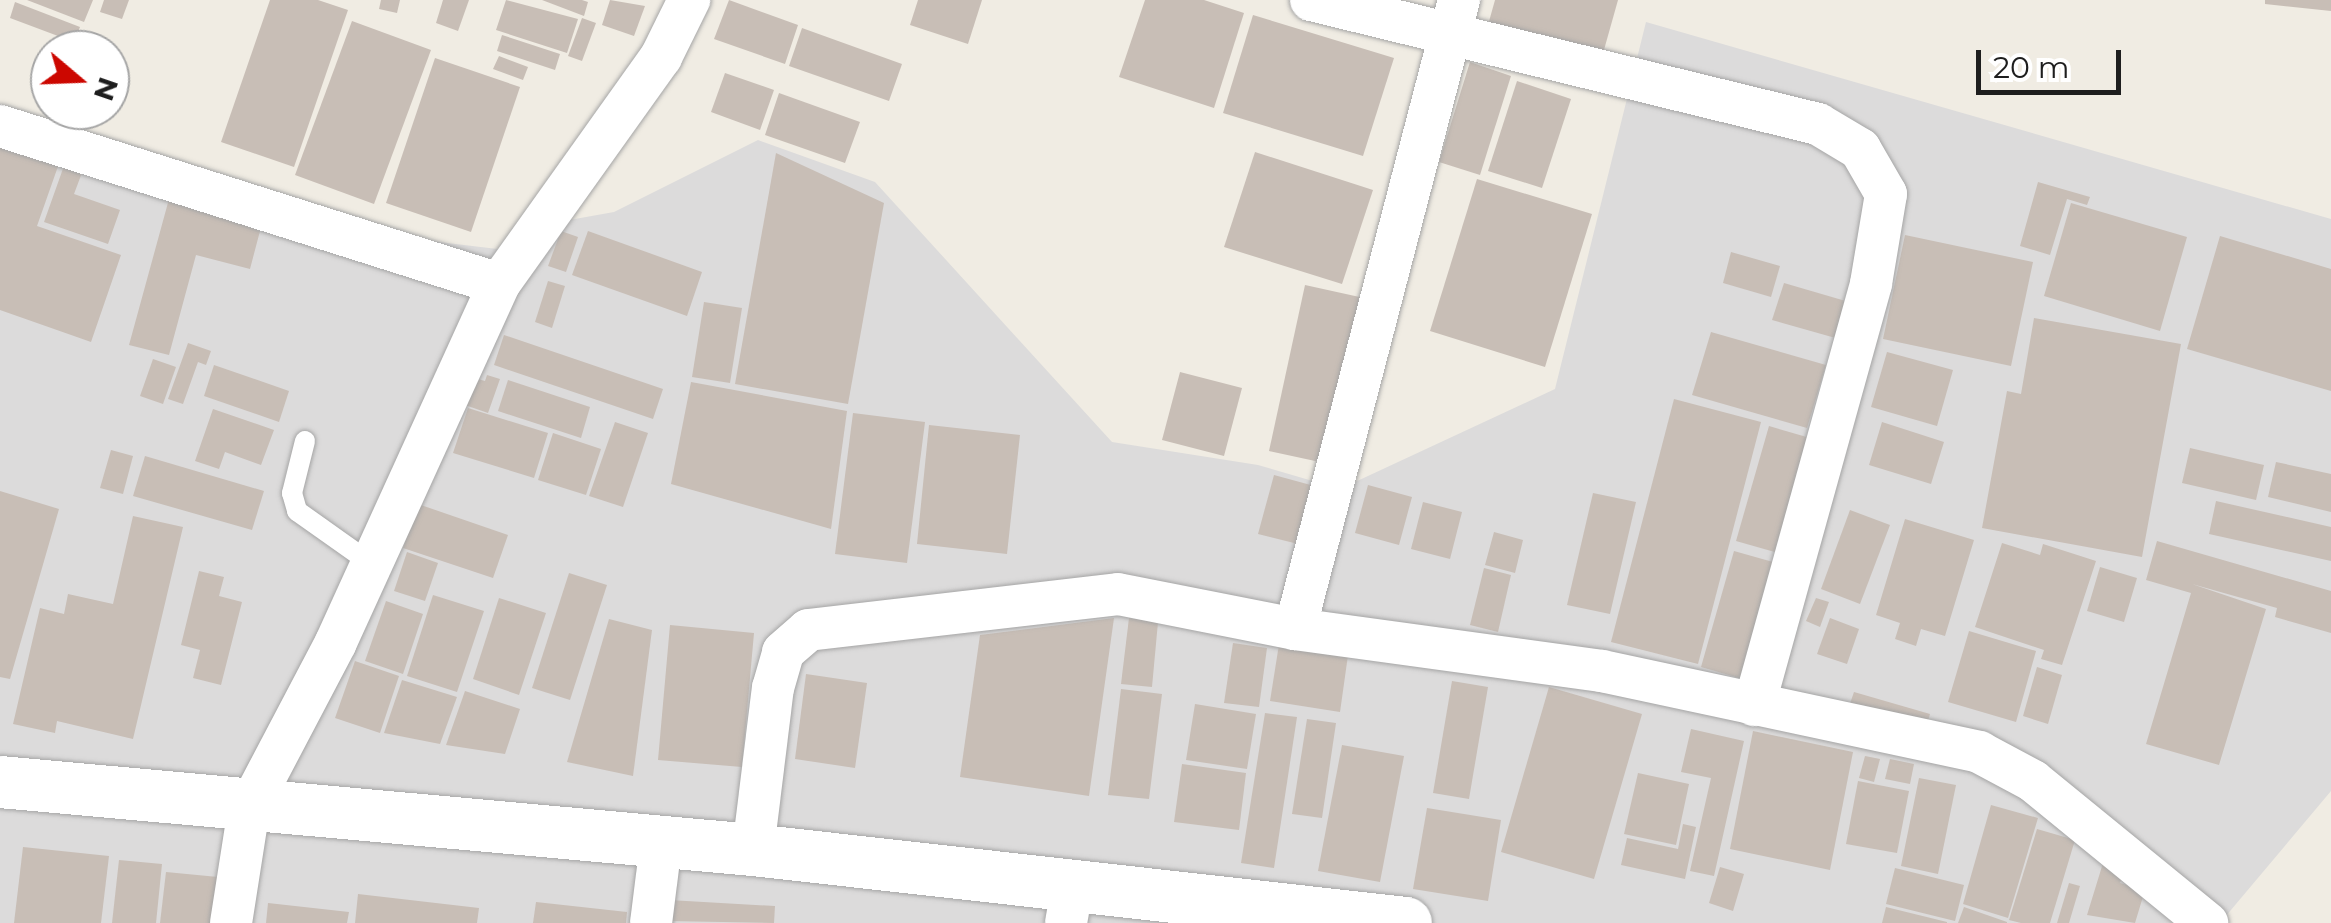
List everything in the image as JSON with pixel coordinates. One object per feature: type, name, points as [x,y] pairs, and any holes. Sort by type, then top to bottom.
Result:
[{"type":"street","points":[[231,923],[249,808],[336,642],[368,562],[499,284],[661,57],[689,0]]},
{"type":"street","points":[[1311,0],[1454,19],[1818,124],[1860,149],[1886,194],[1871,284],[1754,705]]},
{"type":"street","points":[[1295,629],[1454,19]]},
{"type":"street","points":[[0,126],[499,284]]},
{"type":"street","points":[[753,850],[773,688],[783,652],[808,630],[1118,594],[1295,629],[1602,671],[1979,752],[2046,791],[2207,923]]},
{"type":"street","points":[[0,782],[249,808],[753,850],[1069,904],[1406,923]]},
{"type":"street","points":[[651,923],[661,844]]},
{"type":"lane","points":[[305,442],[292,493],[297,511],[368,562]]},
{"type":"shaded area","points":[[1646,22],[2331,219],[2331,791],[2220,923],[0,923],[0,104],[30,114],[30,130],[78,130],[397,237],[514,251],[558,222],[614,212],[758,140],[875,182],[1112,442],[1258,465],[1340,489],[1555,389]]},
{"type":"building","points":[[27,0],[93,0],[84,22]]},
{"type":"building","points":[[104,0],[129,0],[122,19],[100,12]]},
{"type":"building","points":[[270,0],[318,0],[348,10],[294,167],[221,142]]},
{"type":"building","points":[[381,0],[400,0],[397,13],[379,9]]},
{"type":"building","points":[[443,0],[469,0],[458,31],[436,23]]},
{"type":"building","points":[[506,0],[578,19],[567,53],[496,30]]},
{"type":"building","points":[[542,0],[582,0],[588,2],[584,16]]},
{"type":"building","points":[[610,0],[645,6],[634,36],[602,25]]},
{"type":"building","points":[[729,0],[798,25],[785,64],[714,39]]},
{"type":"building","points":[[918,0],[982,0],[968,44],[910,25]]},
{"type":"building","points":[[1145,0],[1204,0],[1244,13],[1214,108],[1119,77]]},
{"type":"building","points":[[1495,0],[1618,0],[1600,64],[1486,32]]},
{"type":"building","points":[[2265,0],[2331,0],[2331,11],[2265,4]]},
{"type":"building","points":[[15,2],[80,27],[42,30],[10,18]]},
{"type":"building","points":[[1253,15],[1394,58],[1363,156],[1223,113]]},
{"type":"building","points":[[582,18],[596,23],[582,61],[568,56]]},
{"type":"building","points":[[352,21],[431,50],[374,204],[295,175]]},
{"type":"building","points":[[802,28],[902,64],[889,101],[789,66]]},
{"type":"building","points":[[502,35],[560,54],[555,70],[497,51]]},
{"type":"building","points":[[499,56],[528,67],[523,80],[493,69]]},
{"type":"building","points":[[435,58],[520,87],[471,232],[386,203]]},
{"type":"building","points":[[1470,62],[1511,76],[1480,175],[1439,162]]},
{"type":"building","points":[[725,73],[774,90],[760,130],[711,112]]},
{"type":"building","points":[[1517,81],[1571,99],[1542,188],[1488,171]]},
{"type":"building","points":[[779,93],[860,122],[845,163],[765,135]]},
{"type":"building","points":[[0,134],[62,155],[37,226],[121,255],[91,342],[0,310]]},
{"type":"building","points":[[1255,152],[1373,190],[1342,284],[1224,247]]},
{"type":"building","points":[[776,153],[884,203],[848,404],[735,384]]},
{"type":"building","points":[[65,163],[83,170],[74,194],[120,210],[108,244],[44,222]]},
{"type":"building","points":[[1477,179],[1592,214],[1545,367],[1430,331]]},
{"type":"building","points":[[2038,182],[2090,197],[2087,205],[2067,199],[2050,255],[2020,246]]},
{"type":"building","points":[[169,199],[260,231],[250,269],[196,255],[169,355],[129,345]]},
{"type":"building","points":[[2071,203],[2187,237],[2160,331],[2044,296]]},
{"type":"building","points":[[561,231],[578,237],[566,272],[548,266]]},
{"type":"building","points":[[588,231],[702,272],[687,316],[572,275]]},
{"type":"building","points":[[1905,235],[2033,262],[2011,366],[1883,339]]},
{"type":"building","points":[[2220,236],[2331,269],[2331,391],[2187,349]]},
{"type":"building","points":[[1731,252],[1780,266],[1771,297],[1723,283]]},
{"type":"building","points":[[548,281],[565,286],[552,328],[535,322]]},
{"type":"building","points":[[1784,283],[1849,302],[1839,339],[1772,320]]},
{"type":"building","points":[[1305,285],[1364,298],[1329,464],[1269,451]]},
{"type":"building","points":[[704,302],[742,308],[730,383],[692,377]]},
{"type":"building","points":[[2034,318],[2181,344],[2142,557],[1982,528],[2007,391],[2021,394]]},
{"type":"building","points":[[1711,332],[1826,365],[1807,428],[1692,395]]},
{"type":"building","points":[[504,335],[663,389],[653,419],[494,365]]},
{"type":"building","points":[[188,343],[211,351],[206,365],[198,362],[183,404],[168,399]]},
{"type":"building","points":[[1887,352],[1953,370],[1937,426],[1871,407]]},
{"type":"building","points":[[153,359],[176,367],[163,404],[140,396]]},
{"type":"building","points":[[214,365],[289,391],[279,422],[204,396]]},
{"type":"building","points":[[1180,372],[1242,388],[1224,456],[1162,440]]},
{"type":"building","points":[[487,375],[500,379],[488,413],[465,405],[474,378],[485,381]]},
{"type":"building","points":[[508,380],[590,407],[581,438],[498,411]]},
{"type":"building","points":[[691,382],[847,411],[831,529],[671,484]]},
{"type":"building","points":[[1674,399],[1761,422],[1698,664],[1611,642]]},
{"type":"building","points":[[468,408],[548,433],[534,478],[453,453]]},
{"type":"building","points":[[213,409],[274,430],[261,465],[225,452],[219,469],[195,461]]},
{"type":"building","points":[[853,413],[925,422],[907,563],[835,554]]},
{"type":"building","points":[[615,422],[648,433],[623,507],[589,496]]},
{"type":"building","points":[[1882,422],[1944,442],[1931,484],[1869,465]]},
{"type":"building","points":[[929,425],[1020,435],[1007,554],[917,544]]},
{"type":"building","points":[[1769,426],[1817,440],[1785,555],[1736,541]]},
{"type":"building","points":[[553,433],[601,449],[586,495],[538,480]]},
{"type":"building","points":[[2190,448],[2264,465],[2256,500],[2182,483]]},
{"type":"building","points":[[111,450],[133,456],[123,494],[100,488]]},
{"type":"building","points":[[145,456],[264,491],[252,530],[133,496]]},
{"type":"building","points":[[2276,462],[2331,474],[2331,512],[2268,497]]},
{"type":"building","points":[[1274,475],[1318,487],[1302,545],[1258,534]]},
{"type":"building","points":[[1368,485],[1412,497],[1399,545],[1355,533]]},
{"type":"building","points":[[0,491],[59,509],[10,679],[0,677]]},
{"type":"building","points":[[1593,493],[1636,502],[1610,614],[1567,605]]},
{"type":"building","points":[[2216,501],[2331,527],[2331,561],[2209,534]]},
{"type":"building","points":[[1423,502],[1462,512],[1450,559],[1411,549]]},
{"type":"building","points":[[418,504],[508,535],[493,578],[403,548]]},
{"type":"building","points":[[1850,510],[1890,525],[1860,604],[1821,589]]},
{"type":"building","points":[[133,516],[183,527],[133,739],[57,721],[55,733],[13,724],[40,608],[64,614],[68,594],[113,604]]},
{"type":"building","points":[[1905,519],[1974,540],[1945,636],[1921,629],[1916,646],[1895,639],[1900,623],[1876,615]]},
{"type":"building","points":[[1494,532],[1523,540],[1515,573],[1485,565]]},
{"type":"building","points":[[2157,541],[2331,591],[2331,633],[2275,617],[2277,608],[2192,584],[2266,609],[2219,765],[2146,744],[2191,593],[2146,580]]},
{"type":"building","points":[[2002,543],[2040,555],[2043,544],[2096,561],[2062,665],[2041,659],[2044,650],[1975,627]]},
{"type":"building","points":[[1734,551],[1780,564],[1746,680],[1701,667]]},
{"type":"building","points":[[407,552],[438,563],[425,601],[394,591]]},
{"type":"building","points":[[2100,567],[2137,578],[2124,622],[2087,611]]},
{"type":"building","points":[[1484,568],[1511,575],[1498,632],[1470,625]]},
{"type":"building","points":[[199,571],[224,577],[219,596],[242,602],[221,685],[193,678],[200,650],[181,645]]},
{"type":"building","points":[[569,573],[607,585],[570,700],[532,688]]},
{"type":"building","points":[[433,595],[484,611],[457,692],[407,676]]},
{"type":"building","points":[[499,598],[546,613],[519,695],[473,679]]},
{"type":"building","points":[[1816,598],[1829,602],[1820,627],[1806,621]]},
{"type":"building","points":[[386,601],[423,614],[403,674],[365,661]]},
{"type":"building","points":[[1114,618],[1089,796],[960,777],[980,635]]},
{"type":"building","points":[[1129,618],[1158,622],[1152,687],[1121,684]]},
{"type":"building","points":[[1830,618],[1859,629],[1847,664],[1817,654]]},
{"type":"building","points":[[609,619],[652,630],[633,776],[567,762]]},
{"type":"building","points":[[670,625],[754,633],[742,767],[658,760]]},
{"type":"building","points":[[1969,631],[2036,651],[2016,722],[1948,702]]},
{"type":"building","points":[[1280,638],[1349,648],[1340,712],[1270,701]]},
{"type":"building","points":[[1233,643],[1267,648],[1259,707],[1224,703]]},
{"type":"building","points":[[355,661],[399,676],[380,733],[335,718]]},
{"type":"building","points":[[2037,667],[2062,675],[2048,724],[2023,716]]},
{"type":"building","points":[[806,674],[867,683],[855,768],[795,759]]},
{"type":"building","points":[[402,680],[457,697],[440,744],[384,733]]},
{"type":"building","points":[[1452,681],[1488,687],[1469,799],[1433,793]]},
{"type":"building","points":[[1549,687],[1642,714],[1594,879],[1501,852]]},
{"type":"building","points":[[1121,689],[1162,694],[1149,799],[1108,795]]},
{"type":"building","points":[[465,691],[520,709],[505,754],[446,745]]},
{"type":"building","points":[[1854,692],[1930,714],[1923,738],[1846,715]]},
{"type":"building","points":[[1195,704],[1256,714],[1247,769],[1186,760]]},
{"type":"building","points":[[1265,713],[1297,717],[1274,868],[1241,863]]},
{"type":"building","points":[[1307,719],[1336,723],[1322,818],[1292,814]]},
{"type":"building","points":[[1691,729],[1744,741],[1714,876],[1690,871],[1711,778],[1681,772]]},
{"type":"building","points":[[1753,731],[1853,752],[1830,870],[1730,849]]},
{"type":"building","points":[[1342,745],[1404,756],[1380,882],[1318,871]]},
{"type":"building","points":[[1865,756],[1880,759],[1874,782],[1859,778]]},
{"type":"building","points":[[1890,759],[1914,764],[1910,784],[1885,779]]},
{"type":"building","points":[[1182,764],[1246,773],[1239,830],[1174,822]]},
{"type":"building","points":[[1638,773],[1689,784],[1676,845],[1624,834]]},
{"type":"building","points":[[1919,778],[1956,785],[1938,874],[1901,866]]},
{"type":"building","points":[[1858,781],[1909,791],[1897,853],[1846,844]]},
{"type":"building","points":[[1991,805],[2038,818],[2008,918],[1963,904]]},
{"type":"building","points":[[1427,808],[1501,820],[1488,901],[1413,889]]},
{"type":"building","points":[[1683,824],[1696,827],[1685,879],[1621,865],[1627,838],[1678,849]]},
{"type":"building","points":[[2037,829],[2075,840],[2050,923],[2021,923],[2009,920]]},
{"type":"building","points":[[23,847],[109,856],[101,923],[14,923]]},
{"type":"building","points":[[119,860],[162,864],[156,923],[112,923]]},
{"type":"building","points":[[2103,863],[2125,869],[2120,883],[2145,890],[2135,923],[2087,915]]},
{"type":"building","points":[[1720,867],[1744,874],[1733,911],[1709,903]]},
{"type":"building","points":[[1895,868],[1964,885],[1955,921],[1886,904]]},
{"type":"building","points":[[166,872],[218,877],[213,923],[160,923]]},
{"type":"building","points":[[2069,883],[2080,886],[2069,923],[2057,923]]},
{"type":"building","points":[[358,894],[479,908],[477,923],[355,923]]},
{"type":"building","points":[[669,900],[775,906],[774,923],[667,921]]},
{"type":"building","points":[[536,902],[627,912],[626,923],[533,923]]},
{"type":"building","points":[[268,903],[349,912],[347,923],[266,923]]},
{"type":"building","points":[[1886,907],[1947,922],[1947,923],[1882,923]]},
{"type":"building","points":[[1964,907],[2007,922],[2007,923],[1958,923]]}]
